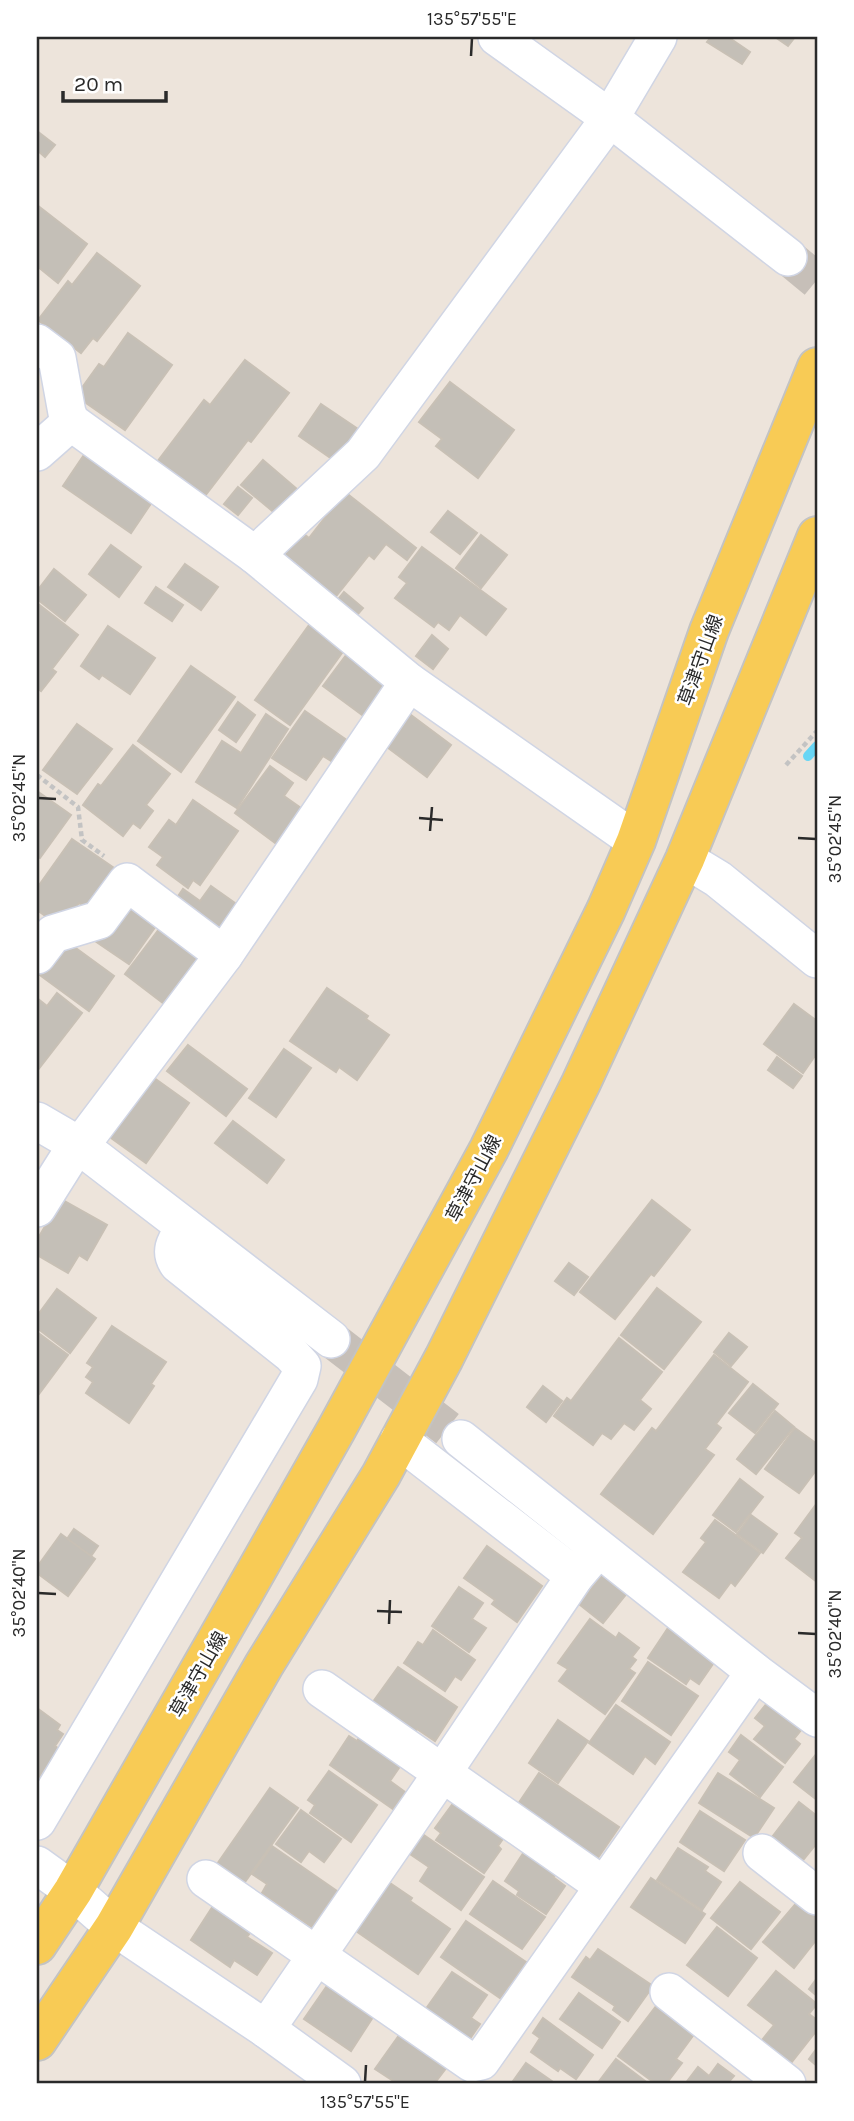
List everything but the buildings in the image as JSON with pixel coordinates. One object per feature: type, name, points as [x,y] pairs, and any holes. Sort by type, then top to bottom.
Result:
[{"type":"main road","name":"草津守山線","points":[[37,1945],[73,1891],[330,1442],[489,1149],[606,910],[636,841],[709,631],[817,367]]},
{"type":"main road","points":[[37,2041],[114,1927],[264,1665],[381,1475],[444,1358],[540,1166],[685,859],[817,536]]},
{"type":"street","points":[[497,37],[610,118],[788,257]]},
{"type":"street","points":[[255,555],[363,454],[610,118],[658,37]]},
{"type":"street","points":[[37,343],[57,358],[71,422],[255,555],[409,682],[636,841]]},
{"type":"street","points":[[37,452],[71,422]]},
{"type":"street","points":[[37,1208],[71,1154],[80,1146],[224,955],[409,682]]},
{"type":"street","points":[[685,859],[718,879],[817,959]]},
{"type":"street","points":[[37,955],[53,934],[99,920],[127,882],[224,955]]},
{"type":"street","points":[[37,1121],[80,1146],[331,1339]]},
{"type":"street","points":[[37,1821],[299,1379],[302,1366],[291,1354],[178,1264],[172,1256],[173,1246],[185,1227]]},
{"type":"street","points":[[461,1439],[586,1562]]},
{"type":"street","points":[[400,1440],[816,1714]]},
{"type":"street","points":[[266,2029],[586,1562]]},
{"type":"street","points":[[206,1880],[472,2063],[481,2061],[754,1672]]},
{"type":"street","points":[[322,1689],[604,1886]]},
{"type":"street","points":[[762,1853],[817,1896]]},
{"type":"street","points":[[37,1866],[73,1891],[114,1927],[266,2029],[342,2084]]},
{"type":"street","points":[[668,1992],[787,2084]]},
{"type":"path","points":[[786,765],[817,732]]},
{"type":"path","points":[[37,775],[78,807],[82,840],[119,867],[127,882]]},
{"type":"waterway","points":[[808,756],[817,746]]},
{"type":"tunnel","points":[[788,257],[817,281]]},
{"type":"tunnel","points":[[331,1339],[461,1439]]}]
